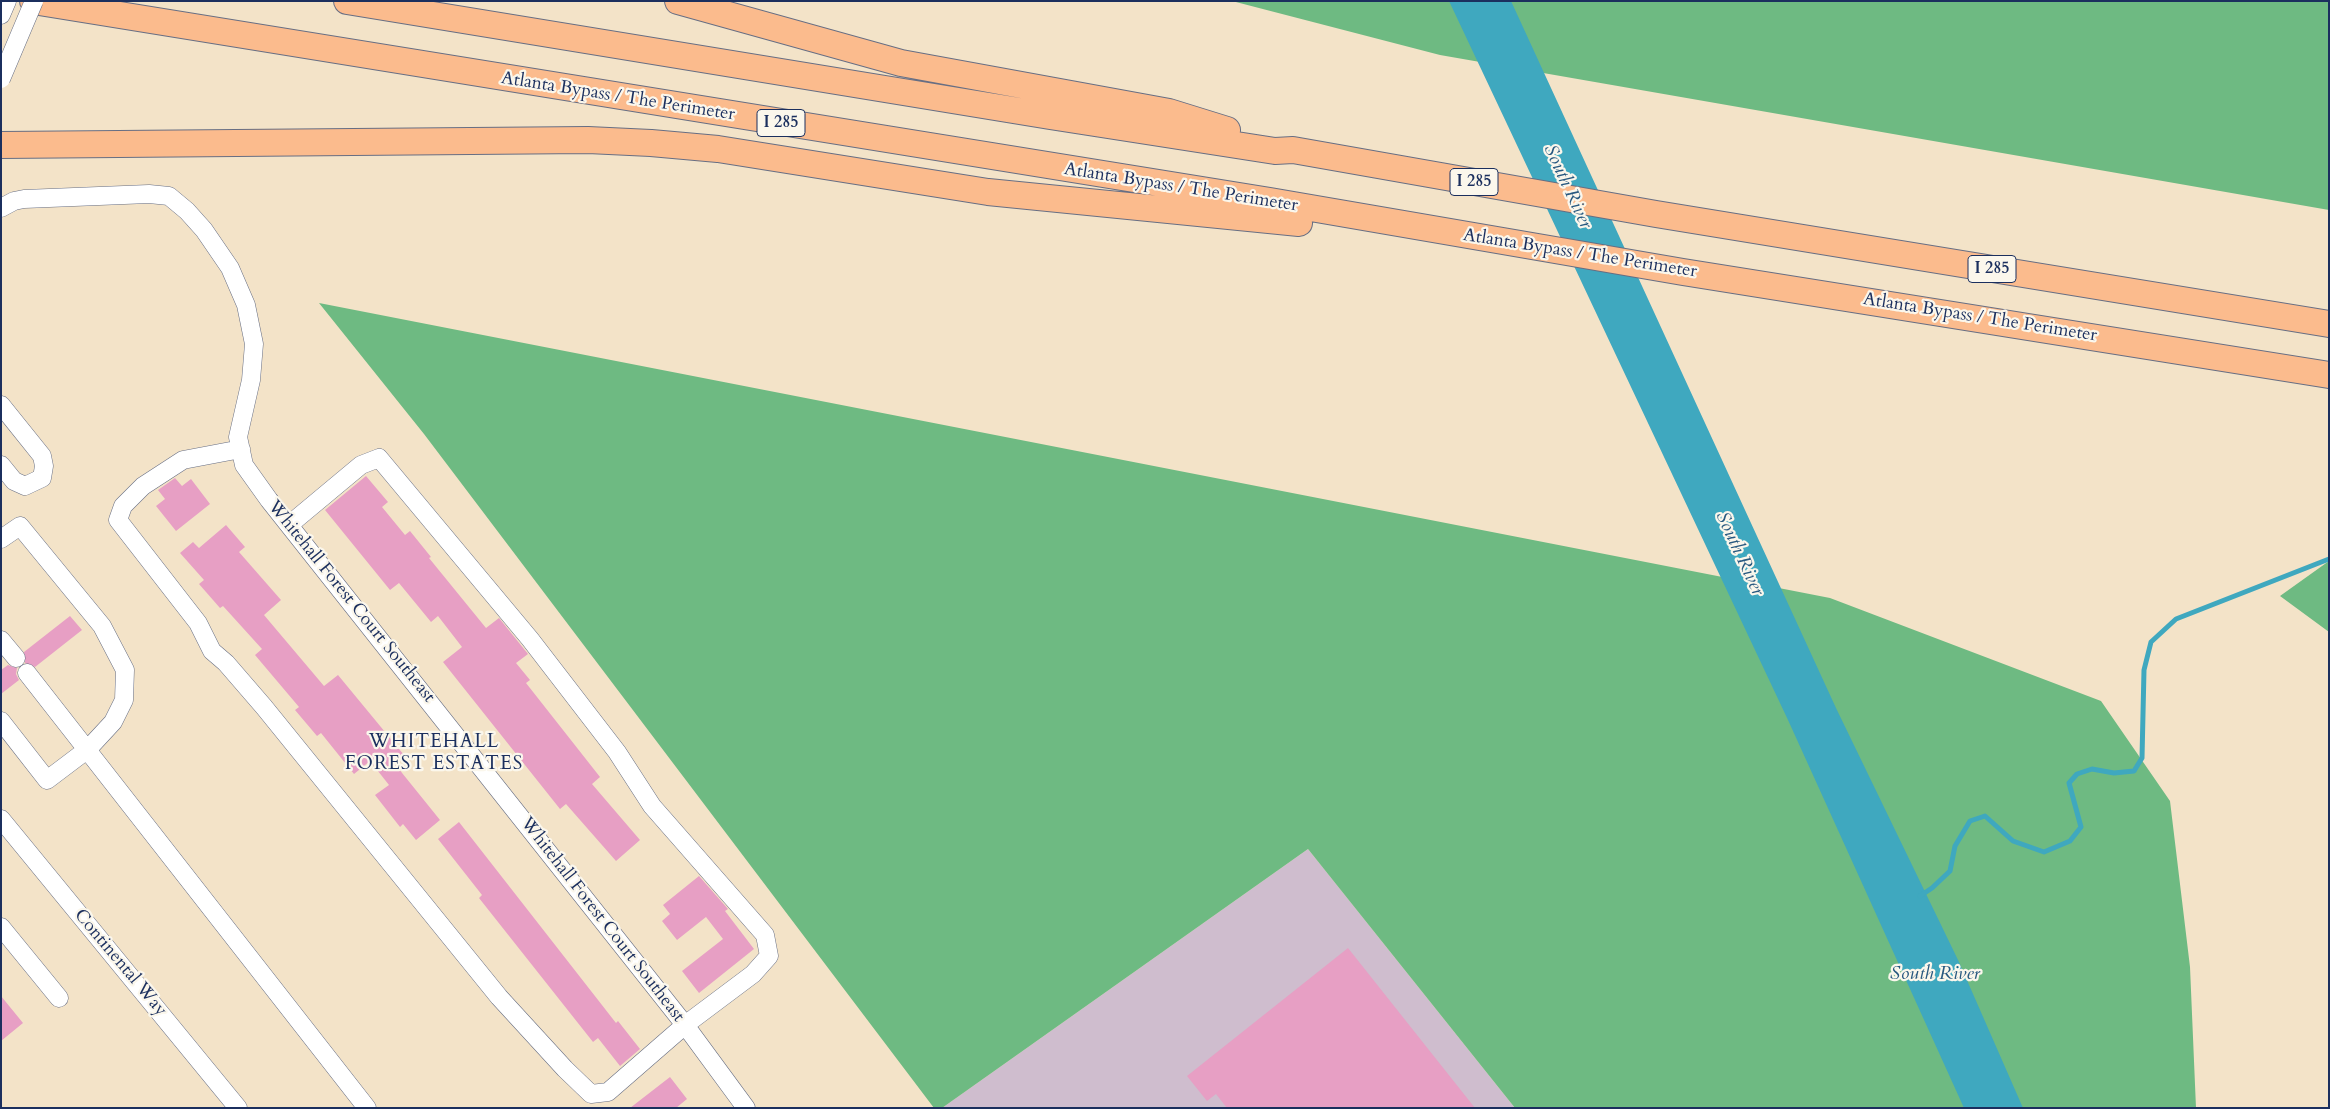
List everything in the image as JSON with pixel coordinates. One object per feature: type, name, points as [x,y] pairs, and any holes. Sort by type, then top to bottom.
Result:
[{"type":"highway","name":"Atlanta Bypass / The Perimeter","points":[[34,1],[1270,201],[1683,272],[2329,375]]},
{"type":"highway","name":"I 285","points":[[347,1],[1040,114],[1275,151],[1293,150],[1656,214],[2329,324]]},
{"type":"highway","points":[[678,1],[901,63],[1169,112],[1293,150]]},
{"type":"highway","points":[[1,145],[578,140],[651,143],[718,149],[988,192],[1529,246]]},
{"type":"street","points":[[1,15],[7,1]]},
{"type":"street","points":[[1,79],[34,1]]},
{"type":"street","name":"Whitehall Forest Court Southeast","points":[[1,208],[14,201],[24,200],[150,194],[169,196],[187,211],[204,230],[230,268],[246,305],[254,344],[251,380],[238,437],[244,465],[288,525],[685,1025],[746,1108]]},
{"type":"street","points":[[1,405],[42,456],[44,466],[42,478],[25,486],[14,480],[1,465]]},
{"type":"street","points":[[241,449],[184,460],[143,486],[123,506],[118,520],[198,623],[212,652],[226,663],[264,707],[499,997],[565,1069],[591,1094],[608,1092],[685,1025],[758,968],[769,956],[765,935],[652,806],[617,752],[530,639],[379,458],[361,465],[288,525]]},
{"type":"street","points":[[1,540],[20,526],[102,626],[125,670],[124,700],[113,722],[88,749],[47,780],[1,720]]},
{"type":"street","points":[[1,640],[16,658]]},
{"type":"street","points":[[27,673],[367,1108]]},
{"type":"street","name":"Continental Way","points":[[1,819],[238,1108]]},
{"type":"street","points":[[1,926],[59,998]]},
{"type":"shaded area","points":[[1308,849],[1515,1108],[942,1108]]},
{"type":"green space","points":[[1232,1],[2329,1],[2329,210],[1440,55]]},
{"type":"green space","points":[[319,303],[1830,598],[2101,701],[2170,801],[2190,967],[2196,1108],[1515,1108],[1308,849],[942,1108],[934,1108],[424,434]]},
{"type":"green space","points":[[2329,561],[2329,632],[2280,596]]},
{"type":"water","name":"South River","points":[[1449,1],[1511,1],[1836,708],[1959,962],[2023,1108],[1964,1108],[1788,720]]},
{"type":"building","points":[[366,476],[388,502],[382,507],[405,535],[410,531],[431,557],[429,558],[486,628],[499,618],[528,654],[516,663],[530,680],[526,683],[600,777],[592,784],[640,840],[616,861],[566,804],[560,809],[443,662],[462,647],[438,616],[431,622],[399,583],[390,590],[325,510]]},
{"type":"building","points":[[175,478],[182,486],[191,479],[210,504],[176,531],[156,506],[165,499],[158,490]]},
{"type":"building","points":[[226,525],[245,547],[239,552],[281,600],[264,615],[324,686],[338,675],[404,755],[394,763],[440,820],[416,840],[403,824],[400,827],[375,795],[389,785],[370,761],[354,774],[321,733],[317,736],[295,710],[299,707],[255,655],[262,649],[223,606],[220,608],[199,584],[204,580],[180,553],[193,542],[199,548]]},
{"type":"building","points":[[70,616],[82,630],[35,667],[25,663],[24,652]]},
{"type":"building","points":[[8,665],[17,668],[16,674],[19,680],[1,694],[1,670]]},
{"type":"building","points":[[459,822],[616,1023],[618,1021],[640,1049],[620,1066],[598,1038],[593,1042],[479,898],[482,895],[438,839]]},
{"type":"building","points":[[699,876],[728,909],[725,911],[754,949],[699,993],[682,971],[723,939],[706,917],[677,940],[662,921],[670,914],[663,905]]},
{"type":"building","points":[[1348,948],[1475,1108],[1227,1108],[1216,1094],[1207,1101],[1187,1076]]},
{"type":"building","points":[[1,996],[23,1023],[1,1041]]},
{"type":"building","points":[[670,1077],[687,1099],[676,1108],[630,1108]]},
{"type":"waterway","points":[[1920,896],[1932,888],[1950,871],[1955,846],[1970,821],[1985,816],[2013,841],[2044,852],[2070,841],[2081,827],[2069,783],[2077,774],[2092,769],[2114,773],[2134,771],[2142,758],[2144,670],[2151,642],[2176,619],[2329,559]]},
{"type":"district","name":"WHITEHALL FOREST ESTATES","points":[[434,754]]}]
